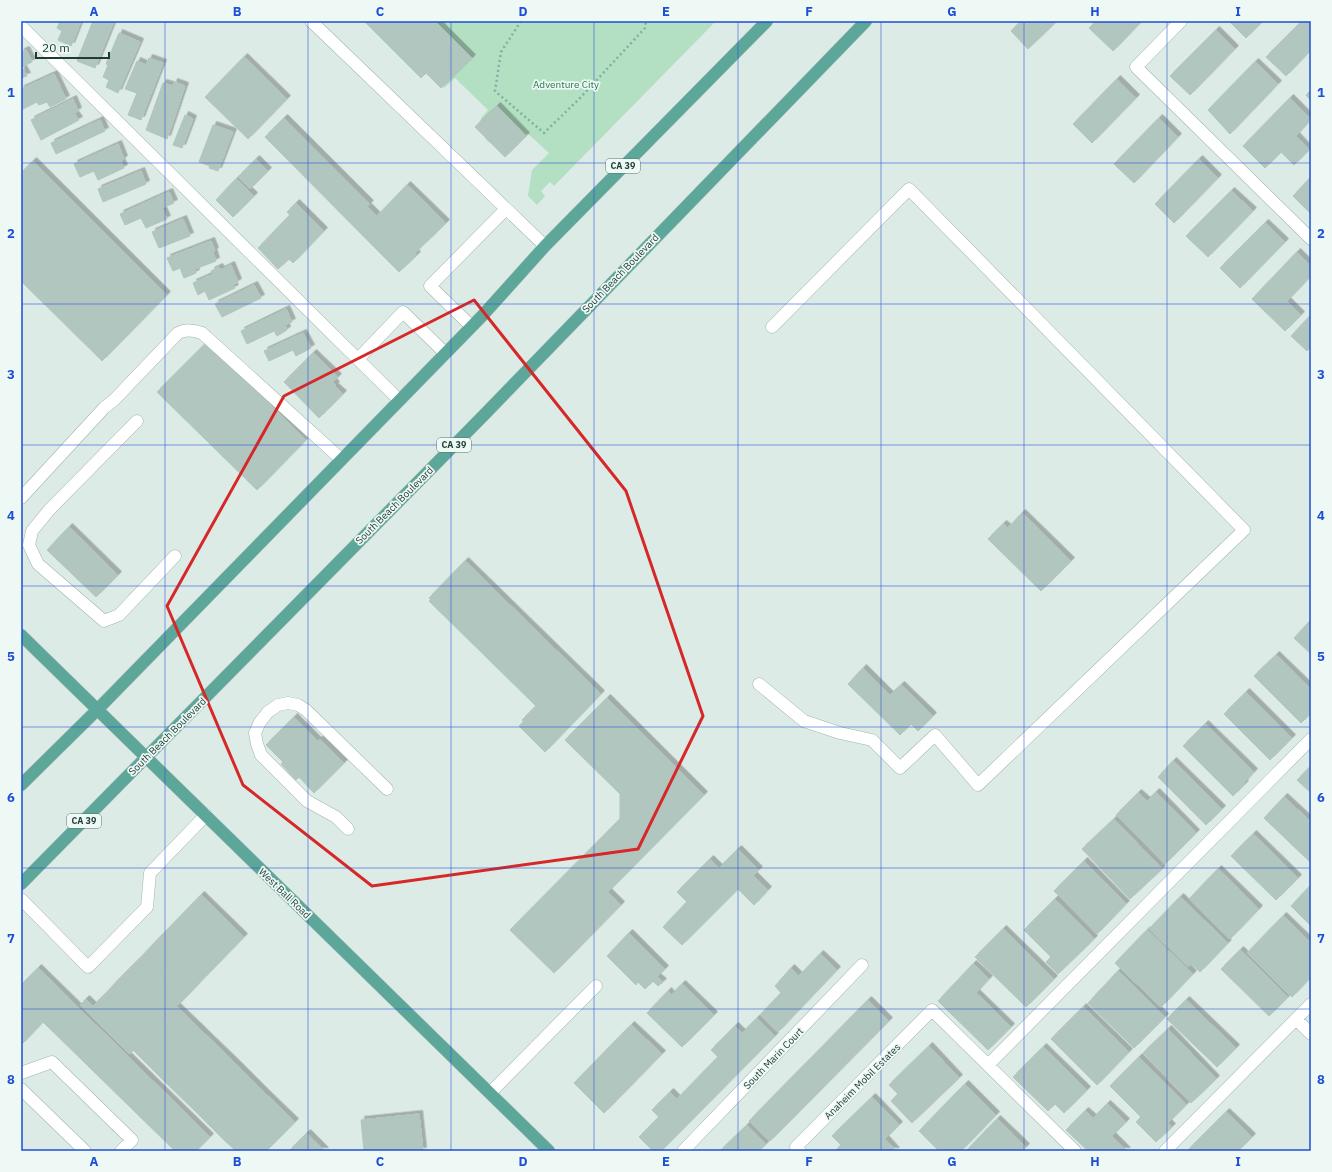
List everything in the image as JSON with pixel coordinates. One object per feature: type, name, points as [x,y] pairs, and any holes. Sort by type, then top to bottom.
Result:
[{"type":"main road","name":"CA 39","points":[[21,785],[97,710],[445,353],[545,246],[767,21]]},
{"type":"main road","name":"South Beach Boulevard","points":[[21,884],[483,416],[866,21]]},
{"type":"main road","name":"West Ball Road","points":[[21,635],[549,1151]]},
{"type":"street","points":[[311,21],[545,246]]},
{"type":"street","points":[[1181,21],[1136,67],[1311,238]]},
{"type":"street","points":[[21,26],[399,400]]},
{"type":"street","points":[[759,684],[804,721],[872,740],[900,768],[935,735],[978,785],[1244,530],[909,189],[772,327]]},
{"type":"street","points":[[471,326],[430,286],[506,209]]},
{"type":"street","points":[[358,359],[403,312],[445,353]]},
{"type":"street","points":[[21,498],[104,408],[114,400],[178,333],[185,330],[193,330],[202,333],[341,460]]},
{"type":"street","points":[[137,422],[50,509],[32,531],[29,545],[38,564],[104,621],[119,615],[175,556]]},
{"type":"street","points":[[348,829],[336,817],[307,801],[261,755],[255,733],[260,722],[268,712],[278,706],[288,703],[298,705],[306,710],[387,789]]},
{"type":"street","points":[[1075,1151],[988,1065],[1311,739]]},
{"type":"street","points":[[21,899],[88,967],[147,907],[150,873],[206,815]]},
{"type":"street","name":"South Marin Court","points":[[683,1151],[862,965]]},
{"type":"street","points":[[490,1093],[596,986]]},
{"type":"street","points":[[1165,1151],[1311,1004]]},
{"type":"street","name":"Anaheim Mobil Estates","points":[[800,1151],[796,1147],[932,1010],[988,1065]]},
{"type":"street","points":[[1296,1019],[1311,1034]]},
{"type":"street","points":[[21,1073],[52,1062],[132,1140],[121,1151]]},
{"type":"street","points":[[21,1089],[85,1151]]},
{"type":"path","points":[[521,21],[501,52],[495,91],[544,134],[580,98],[645,28],[646,21]]},
{"type":"highlighted area","points":[[474,300],[626,491],[703,716],[638,849],[372,886],[243,785],[167,606],[284,396]]},
{"type":"green space","name":"Adventure City","points":[[365,21],[716,21],[554,186],[550,182],[541,191],[545,196],[537,205],[528,196],[532,170],[549,153],[527,133],[513,146],[500,148],[487,141],[480,130],[481,118],[488,110],[455,78],[444,88],[423,68]]},
{"type":"building","points":[[60,21],[81,21],[71,46],[58,40],[62,31],[57,28]]},
{"type":"building","points":[[93,21],[114,21],[95,68],[77,61]]},
{"type":"building","points":[[364,21],[435,21],[472,58],[441,88],[426,73],[421,78]]},
{"type":"building","points":[[1021,21],[1057,21],[1028,49],[1011,31]]},
{"type":"building","points":[[1096,21],[1142,21],[1113,51],[1089,28]]},
{"type":"building","points":[[1229,21],[1263,21],[1246,38]]},
{"type":"building","points":[[1302,21],[1311,21],[1311,50],[1286,76],[1266,57]]},
{"type":"building","points":[[1216,30],[1235,49],[1190,95],[1170,76]]},
{"type":"building","points":[[119,33],[140,42],[118,93],[106,87],[109,80],[103,77],[108,65],[106,64]]},
{"type":"building","points":[[26,50],[32,62],[22,67],[27,76],[21,78],[21,52]]},
{"type":"building","points":[[244,57],[287,99],[248,139],[205,97]]},
{"type":"building","points":[[149,58],[163,63],[141,120],[128,115],[137,93],[125,89],[137,61],[146,65]]},
{"type":"building","points":[[1255,62],[1278,84],[1230,134],[1208,110]]},
{"type":"building","points":[[54,74],[66,99],[50,107],[47,102],[39,105],[37,102],[21,110],[21,89]]},
{"type":"building","points":[[1117,79],[1136,98],[1092,143],[1073,124]]},
{"type":"building","points":[[174,82],[185,86],[167,139],[146,130],[163,83],[173,86]]},
{"type":"building","points":[[1311,90],[1311,101],[1306,95]]},
{"type":"building","points":[[1290,98],[1311,119],[1296,136],[1309,150],[1294,165],[1281,152],[1265,168],[1243,146]]},
{"type":"building","points":[[73,99],[78,111],[74,113],[79,120],[41,140],[31,120]]},
{"type":"building","points":[[497,106],[526,136],[505,157],[475,127]]},
{"type":"building","points":[[185,115],[193,119],[182,148],[173,145]]},
{"type":"building","points":[[284,118],[370,204],[367,206],[377,216],[407,185],[446,223],[415,253],[417,255],[399,272],[265,137]]},
{"type":"building","points":[[1159,118],[1178,137],[1134,183],[1114,164]]},
{"type":"building","points":[[100,120],[105,131],[56,154],[51,143]]},
{"type":"building","points":[[213,125],[233,132],[218,171],[199,162]]},
{"type":"building","points":[[118,144],[124,159],[121,161],[124,168],[98,180],[94,171],[80,177],[74,164]]},
{"type":"building","points":[[256,159],[268,171],[250,189],[238,177]]},
{"type":"building","points":[[1199,159],[1218,178],[1174,223],[1155,204]]},
{"type":"building","points":[[33,161],[167,295],[102,361],[21,281],[21,173]]},
{"type":"building","points":[[141,171],[146,184],[103,202],[98,189]]},
{"type":"building","points":[[1311,177],[1311,214],[1293,196]]},
{"type":"building","points":[[236,179],[254,196],[233,217],[216,200]]},
{"type":"building","points":[[1231,191],[1253,211],[1208,257],[1186,236]]},
{"type":"building","points":[[169,192],[174,203],[162,208],[167,219],[146,228],[141,218],[125,225],[120,214]]},
{"type":"building","points":[[296,203],[324,231],[293,263],[289,259],[278,269],[258,248],[290,215],[287,212]]},
{"type":"building","points":[[183,219],[190,236],[159,248],[152,232]]},
{"type":"building","points":[[1265,223],[1285,242],[1240,288],[1220,268]]},
{"type":"building","points":[[211,241],[215,251],[213,252],[216,261],[195,269],[196,273],[184,278],[180,268],[173,271],[167,258]]},
{"type":"building","points":[[1297,252],[1311,266],[1311,276],[1287,301],[1301,315],[1285,331],[1252,299]]},
{"type":"building","points":[[231,265],[238,282],[233,285],[235,288],[209,300],[205,291],[198,295],[193,283],[213,274],[211,271],[219,267],[221,270]]},
{"type":"building","points":[[254,285],[261,298],[222,317],[215,304]]},
{"type":"building","points":[[286,309],[292,322],[285,325],[287,330],[277,336],[274,331],[247,344],[241,331]]},
{"type":"building","points":[[1310,316],[1311,347],[1307,351],[1291,336]]},
{"type":"building","points":[[303,333],[311,348],[296,356],[293,350],[269,361],[264,351]]},
{"type":"building","points":[[207,342],[306,440],[257,490],[157,392]]},
{"type":"building","points":[[313,353],[338,377],[333,382],[336,385],[334,386],[343,394],[319,418],[284,382]]},
{"type":"building","points":[[1022,513],[1071,561],[1041,591],[988,539],[1003,524],[1008,528]]},
{"type":"building","points":[[69,527],[118,575],[96,597],[47,550]]},
{"type":"building","points":[[465,561],[601,694],[545,752],[519,726],[524,721],[522,720],[536,706],[429,601],[431,600],[429,598]]},
{"type":"building","points":[[1310,621],[1311,622],[1311,654],[1294,638]]},
{"type":"building","points":[[1276,655],[1311,689],[1311,713],[1301,723],[1254,676]]},
{"type":"building","points":[[863,668],[890,695],[901,685],[933,716],[918,731],[911,724],[900,735],[848,684]]},
{"type":"building","points":[[1246,692],[1292,738],[1270,760],[1224,714]]},
{"type":"building","points":[[607,698],[704,795],[608,892],[621,905],[554,973],[510,930],[620,819],[620,794],[565,740]]},
{"type":"building","points":[[294,717],[318,741],[320,739],[344,763],[314,793],[299,777],[296,780],[281,764],[283,762],[266,745]]},
{"type":"building","points":[[1205,724],[1254,772],[1233,796],[1183,746]]},
{"type":"building","points":[[1173,761],[1222,809],[1206,825],[1158,777]]},
{"type":"building","points":[[1311,766],[1311,793],[1297,780]]},
{"type":"building","points":[[1156,792],[1196,833],[1165,864],[1116,815],[1138,793],[1147,801]]},
{"type":"building","points":[[1284,797],[1311,822],[1310,862],[1264,818]]},
{"type":"building","points":[[1114,819],[1162,869],[1130,899],[1082,849]]},
{"type":"building","points":[[1253,834],[1298,878],[1276,900],[1231,856]]},
{"type":"building","points":[[738,849],[759,870],[753,875],[768,890],[754,905],[738,889],[682,945],[663,927],[687,902],[677,892],[710,859],[719,868]]},
{"type":"building","points":[[1084,861],[1126,904],[1097,934],[1054,891]]},
{"type":"building","points":[[1218,869],[1259,909],[1230,939],[1189,899]]},
{"type":"building","points":[[1309,887],[1311,889],[1311,926],[1291,906]]},
{"type":"building","points":[[201,895],[244,937],[206,976],[163,934]]},
{"type":"building","points":[[1180,897],[1228,943],[1200,972],[1191,964],[1188,966],[1149,929]]},
{"type":"building","points":[[1055,899],[1094,939],[1058,974],[1046,962],[1051,957],[1024,930]]},
{"type":"building","points":[[1283,916],[1311,943],[1311,977],[1292,997],[1247,953]]},
{"type":"building","points":[[1003,929],[1054,979],[1026,1007],[975,957]]},
{"type":"building","points":[[1147,930],[1193,974],[1161,1007],[1115,963]]},
{"type":"building","points":[[629,933],[665,969],[657,977],[663,982],[658,986],[653,981],[645,989],[638,982],[636,985],[607,956]]},
{"type":"building","points":[[163,934],[206,976],[184,999],[141,957]]},
{"type":"building","points":[[1240,950],[1288,997],[1269,1016],[1221,969]]},
{"type":"building","points":[[820,954],[837,970],[778,1032],[760,1015],[781,993],[775,986],[791,968],[799,976]]},
{"type":"building","points":[[141,957],[184,999],[164,1019],[121,977]]},
{"type":"building","points":[[973,964],[989,979],[976,993],[1011,1027],[988,1050],[938,1001]]},
{"type":"building","points":[[38,968],[210,1137],[196,1151],[175,1151],[43,1022],[21,1045],[21,985]]},
{"type":"building","points":[[1118,971],[1165,1017],[1134,1048],[1088,1003]]},
{"type":"building","points":[[121,977],[164,1019],[147,1036],[105,994]]},
{"type":"building","points":[[682,984],[714,1015],[682,1047],[647,1013],[668,991],[671,995]]},
{"type":"building","points":[[105,994],[147,1036],[130,1054],[80,1005],[86,999],[93,1006]]},
{"type":"building","points":[[868,1000],[889,1021],[770,1141],[749,1121]]},
{"type":"building","points":[[1186,1000],[1236,1048],[1217,1067],[1167,1019]]},
{"type":"building","points":[[176,1006],[205,1034],[161,1078],[133,1050]]},
{"type":"building","points":[[1083,1007],[1129,1052],[1097,1085],[1051,1039]]},
{"type":"building","points":[[757,1018],[775,1036],[661,1151],[653,1151],[639,1137],[659,1117],[652,1110],[670,1092],[677,1099],[718,1057],[711,1050],[735,1026],[742,1033]]},
{"type":"building","points":[[631,1025],[662,1054],[604,1113],[574,1083]]},
{"type":"building","points":[[1168,1029],[1216,1079],[1191,1103],[1143,1053]]},
{"type":"building","points":[[205,1034],[238,1066],[195,1111],[161,1078]]},
{"type":"building","points":[[929,1046],[959,1078],[912,1123],[891,1101],[898,1094],[889,1085]]},
{"type":"building","points":[[1043,1047],[1087,1090],[1064,1113],[1055,1104],[1048,1111],[1013,1077]]},
{"type":"building","points":[[1139,1057],[1186,1105],[1168,1123],[1172,1127],[1156,1142],[1136,1122],[1141,1117],[1110,1086]]},
{"type":"building","points":[[238,1066],[268,1096],[224,1140],[195,1111]]},
{"type":"building","points":[[965,1084],[996,1115],[961,1151],[939,1151],[919,1131]]},
{"type":"building","points":[[268,1096],[295,1122],[266,1151],[236,1151],[224,1140]]},
{"type":"building","points":[[872,1097],[899,1125],[885,1139],[896,1151],[835,1151],[841,1145],[832,1136]]},
{"type":"building","points":[[1107,1104],[1126,1122],[1112,1136],[1127,1151],[1088,1151],[1066,1130],[1085,1111],[1093,1118]]},
{"type":"building","points":[[1226,1112],[1252,1137],[1238,1151],[1187,1151]]},
{"type":"building","points":[[419,1114],[423,1151],[364,1151],[361,1120]]},
{"type":"building","points":[[997,1119],[1026,1147],[1022,1151],[966,1151]]},
{"type":"building","points":[[747,1125],[766,1144],[759,1151],[720,1151]]},
{"type":"building","points":[[307,1133],[325,1151],[289,1151]]}]
